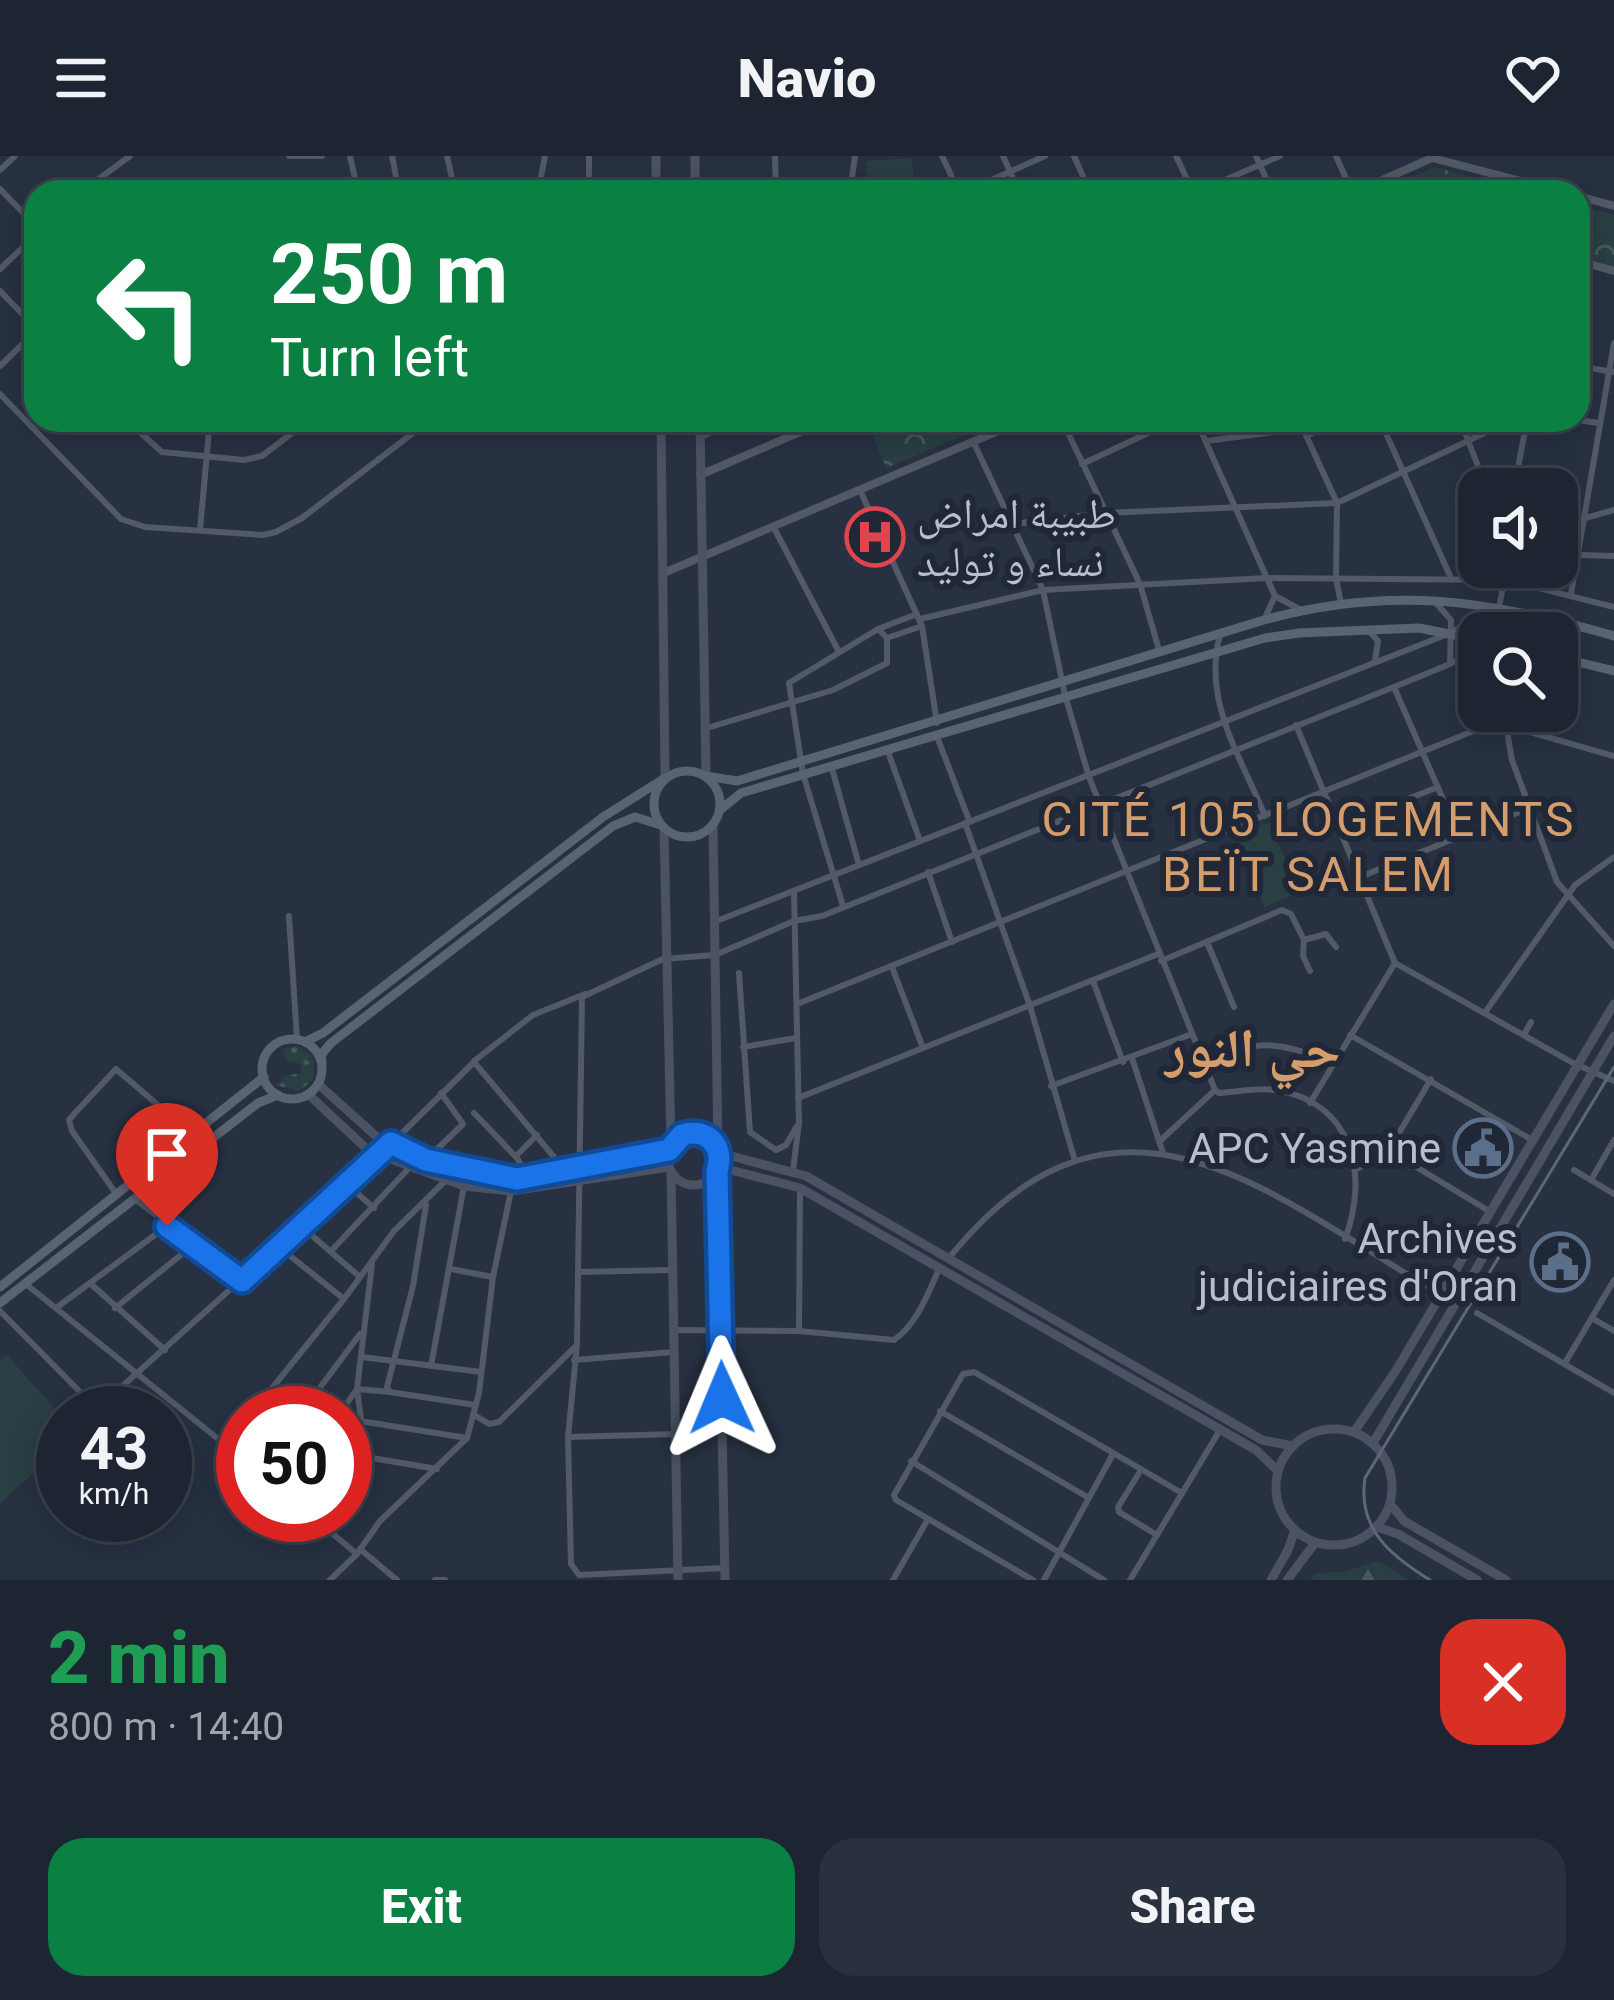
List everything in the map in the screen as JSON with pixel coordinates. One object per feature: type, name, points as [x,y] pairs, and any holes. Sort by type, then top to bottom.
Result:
[{"type":"main road","points":[[661,432],[665,778],[654,797],[654,812],[663,827],[669,957],[678,1575]]},
{"type":"main road","points":[[700,432],[706,776],[718,791],[720,810]]},
{"type":"main road","points":[[1064,690],[1264,620],[1341,603],[1430,598],[1521,612]]},
{"type":"main road","points":[[1578,627],[1614,636]]},
{"type":"main road","points":[[725,1574],[713,825],[720,810],[741,793],[802,768],[1064,690],[1280,635],[1419,628],[1458,637]]},
{"type":"main road","points":[[1578,662],[1614,671]]},
{"type":"main road","points":[[278,1096],[263,1077],[264,1060],[273,1046],[323,1033],[604,817],[665,778],[685,770],[736,781],[831,765],[936,728]]},
{"type":"main road","points":[[0,1307],[24,1282],[258,1103],[308,1094],[318,1084],[321,1055],[332,1043],[613,826],[635,817],[676,836],[692,837],[713,825]]},
{"type":"main road","points":[[1354,1432],[1442,1295],[1614,1004]]},
{"type":"main road","points":[[1372,1443],[1614,1036]]},
{"type":"main road","points":[[301,1041],[322,1062]]},
{"type":"main road","points":[[0,1287],[263,1077]]},
{"type":"main road","points":[[318,1084],[377,1137],[426,1160],[517,1179],[670,1147],[682,1135],[696,1132],[709,1137],[719,1151],[793,1170],[1262,1440],[1293,1446]]},
{"type":"main road","points":[[308,1094],[369,1151],[464,1186],[511,1191],[670,1169]]},
{"type":"main road","points":[[670,1169],[682,1182],[697,1185],[718,1169]]},
{"type":"main road","points":[[718,1169],[800,1188],[1262,1454],[1278,1471]]},
{"type":"main road","points":[[1321,1430],[1354,1432],[1372,1443],[1390,1471],[1390,1504],[1377,1527],[1352,1544],[1315,1543],[1294,1530],[1278,1503],[1278,1471],[1293,1446],[1321,1430]]},
{"type":"main road","points":[[1390,1504],[1404,1521],[1505,1580]]},
{"type":"main road","points":[[1377,1527],[1398,1534],[1477,1580]]},
{"type":"main road","points":[[1271,1580],[1294,1530]]},
{"type":"main road","points":[[1287,1580],[1315,1543]]},
{"type":"street","points":[[0,170],[15,156]]},
{"type":"street","points":[[97,180],[130,156]]},
{"type":"street","points":[[290,156],[322,156]]},
{"type":"street","points":[[1004,156],[1014,180]]},
{"type":"street","points":[[991,180],[1045,156]]},
{"type":"street","points":[[1219,180],[1258,160],[1280,156]]},
{"type":"street","points":[[1378,180],[1419,159],[1432,158],[1520,180]]},
{"type":"street","points":[[0,189],[24,216]]},
{"type":"street","points":[[0,269],[24,243]]},
{"type":"street","points":[[0,292],[24,317]]},
{"type":"street","points":[[0,365],[24,342]]},
{"type":"street","points":[[1571,594],[1614,343]]},
{"type":"street","points":[[0,394],[24,419]]},
{"type":"street","points":[[1590,422],[1598,423]]},
{"type":"street","points":[[37,432],[121,519],[145,527],[263,535],[289,527],[414,432]]},
{"type":"street","points":[[140,432],[162,452],[253,459],[292,432]]},
{"type":"street","points":[[200,530],[209,432]]},
{"type":"street","points":[[700,437],[712,432]]},
{"type":"street","points":[[700,475],[794,432]]},
{"type":"street","points":[[666,572],[995,432]]},
{"type":"street","points":[[1067,432],[1140,584],[1160,653]]},
{"type":"street","points":[[1082,464],[1150,432]]},
{"type":"street","points":[[1202,432],[1275,596],[1301,610]]},
{"type":"street","points":[[1207,441],[1273,432]]},
{"type":"street","points":[[1305,432],[1337,502],[1336,579],[1341,603]]},
{"type":"street","points":[[1385,432],[1451,578]]},
{"type":"street","points":[[1465,432],[1479,468]]},
{"type":"street","points":[[1013,524],[1105,513],[1337,502],[1486,432]]},
{"type":"street","points":[[1518,468],[1525,432]]},
{"type":"street","points":[[974,441],[1043,590],[1089,777],[1215,1090],[1280,1090],[1310,1103],[1341,1130],[1357,1169],[1356,1212],[1345,1239]]},
{"type":"street","points":[[860,490],[920,620],[936,728],[974,852],[1030,1006],[1075,1161]]},
{"type":"street","points":[[1578,521],[1614,510]]},
{"type":"street","points":[[774,528],[839,652]]},
{"type":"street","points":[[1579,555],[1614,556]]},
{"type":"street","points":[[843,906],[802,768],[792,679],[878,629],[1043,590],[1267,578],[1458,578]]},
{"type":"street","points":[[714,922],[1448,634],[1499,607],[1505,588]]},
{"type":"street","points":[[1544,588],[1614,607]]},
{"type":"street","points":[[1264,620],[1275,596]]},
{"type":"street","points":[[1430,598],[1450,616],[1450,664]]},
{"type":"street","points":[[887,638],[920,620]]},
{"type":"street","points":[[1366,628],[1378,641],[1374,664]]},
{"type":"street","points":[[704,729],[833,690],[886,663],[887,638],[878,629]]},
{"type":"street","points":[[1220,635],[1214,684],[1234,750],[1265,816]]},
{"type":"street","points":[[0,1307],[97,1409],[348,1185],[472,1063],[533,1016],[669,957],[715,955],[843,906],[1394,688],[1458,658]]},
{"type":"street","points":[[1394,688],[1459,836]]},
{"type":"street","points":[[1296,725],[1395,962],[1577,1065],[1614,1081]]},
{"type":"street","points":[[796,1004],[1471,732]]},
{"type":"street","points":[[1509,732],[1511,760],[1557,882],[1614,946]]},
{"type":"street","points":[[1530,732],[1614,756]]},
{"type":"street","points":[[887,749],[920,841]]},
{"type":"street","points":[[831,765],[859,865]]},
{"type":"street","points":[[1337,826],[1438,787]]},
{"type":"street","points":[[1359,878],[1529,808]]},
{"type":"street","points":[[1486,1011],[1575,886],[1614,856]]},
{"type":"street","points":[[928,871],[952,942]]},
{"type":"street","points":[[793,1170],[799,1123],[794,891]]},
{"type":"street","points":[[798,1098],[1282,910],[1291,914],[1304,940],[1303,956],[1310,970]]},
{"type":"street","points":[[289,916],[301,1041]]},
{"type":"street","points":[[1304,940],[1326,934],[1336,947]]},
{"type":"street","points":[[1207,942],[1234,1007]]},
{"type":"street","points":[[1310,1103],[1395,962]]},
{"type":"street","points":[[892,967],[923,1048]]},
{"type":"street","points":[[739,973],[749,1132],[776,1150],[786,1145],[799,1123]]},
{"type":"street","points":[[1093,980],[1123,1062]]},
{"type":"street","points":[[585,994],[581,1000],[577,1345],[568,1437],[571,1564],[574,1572],[725,1574]]},
{"type":"street","points":[[1525,1033],[1531,1022]]},
{"type":"street","points":[[1051,1086],[1192,1034]]},
{"type":"street","points":[[1350,1035],[1534,1141]]},
{"type":"street","points":[[743,1047],[796,1038]]},
{"type":"street","points":[[1204,1061],[1250,1044],[1268,1043],[1333,1062]]},
{"type":"street","points":[[1132,1058],[1163,1154]]},
{"type":"street","points":[[472,1063],[477,1063],[566,1170]]},
{"type":"street","points":[[116,1192],[69,1120],[116,1069],[173,1118]]},
{"type":"street","points":[[1357,1169],[1389,1150],[1431,1079]]},
{"type":"street","points":[[1160,1141],[1215,1090]]},
{"type":"street","points":[[426,1160],[463,1124],[441,1093]]},
{"type":"street","points":[[474,1113],[516,1157],[527,1177]]},
{"type":"street","points":[[516,1157],[537,1135]]},
{"type":"street","points":[[1591,1180],[1614,1140]]},
{"type":"street","points":[[1389,1150],[1489,1211]]},
{"type":"street","points":[[674,1330],[800,1331],[894,1340],[925,1302],[939,1268],[989,1212],[1009,1195],[1075,1161],[1113,1153],[1163,1154],[1222,1168],[1442,1295]]},
{"type":"street","points":[[331,1251],[410,1166]]},
{"type":"street","points":[[1574,1170],[1614,1194]]},
{"type":"street","points":[[274,1386],[394,1231],[446,1180]]},
{"type":"street","points":[[348,1185],[374,1208]]},
{"type":"street","points":[[431,1366],[464,1186]]},
{"type":"street","points":[[800,1188],[800,1331]]},
{"type":"street","points":[[330,1580],[359,1552],[380,1521],[467,1438],[511,1191]]},
{"type":"street","points":[[136,1199],[242,1281]]},
{"type":"street","points":[[390,1392],[386,1383],[412,1286],[426,1203]]},
{"type":"street","points":[[56,1308],[167,1226]]},
{"type":"street","points":[[302,1227],[360,1276]]},
{"type":"street","points":[[115,1307],[193,1245]]},
{"type":"street","points":[[279,1247],[344,1299]]},
{"type":"street","points":[[357,1386],[373,1258]]},
{"type":"street","points":[[451,1269],[494,1277]]},
{"type":"street","points":[[579,1272],[673,1270]]},
{"type":"street","points":[[1565,1363],[1614,1280]]},
{"type":"street","points":[[24,1282],[216,1437]]},
{"type":"street","points":[[91,1284],[165,1350]]},
{"type":"street","points":[[1477,1313],[1614,1393]]},
{"type":"street","points":[[1592,1318],[1614,1331]]},
{"type":"street","points":[[321,1386],[361,1332]]},
{"type":"street","points":[[372,1390],[474,1409],[489,1424],[499,1422],[577,1345]]},
{"type":"street","points":[[574,1360],[674,1352]]},
{"type":"street","points":[[362,1357],[481,1372]]},
{"type":"street","points":[[1033,1580],[894,1495],[959,1379],[974,1372],[1182,1493]]},
{"type":"street","points":[[940,1411],[1089,1498]]},
{"type":"street","points":[[372,1423],[467,1438]]},
{"type":"street","points":[[1130,1580],[1220,1430]]},
{"type":"street","points":[[568,1437],[676,1434]]},
{"type":"street","points":[[1044,1580],[1114,1454]]},
{"type":"street","points":[[372,1457],[438,1469]]},
{"type":"street","points":[[911,1461],[1104,1580]]},
{"type":"street","points":[[1141,1470],[1119,1512],[1156,1535]]},
{"type":"street","points":[[893,1580],[928,1519]]},
{"type":"street","points":[[346,1542],[397,1580]]},
{"type":"street","points":[[435,1580],[445,1580]]},
{"type":"green space","points":[[911,158],[914,180],[868,180],[866,161]]},
{"type":"green space","points":[[1435,167],[1483,180],[1405,180]]},
{"type":"green space","points":[[1590,209],[1614,215],[1614,274],[1590,267]]},
{"type":"green space","points":[[872,432],[972,432],[886,468]]},
{"type":"green space","points":[[1270,822],[1298,893],[1264,907],[1235,835]]},
{"type":"green space","points":[[298,1046],[313,1057],[303,1062],[314,1059],[313,1080],[299,1091],[275,1085],[288,1075],[301,1073],[301,1064],[288,1061],[282,1049]]},
{"type":"green space","points":[[7,1355],[36,1388],[36,1470],[0,1504],[0,1361]]},
{"type":"green space","points":[[1379,1561],[1409,1580],[1311,1580],[1316,1573],[1344,1572]]},
{"type":"tram line","points":[[1430,1580],[1380,1539],[1366,1512],[1365,1478],[1614,1067]]},
{"type":"place","name":"طبيبة امراض نساء و توليد","points":[[875,537]]},
{"type":"place","name":"APC Yasmine","points":[[1483,1148]]},
{"type":"place","name":"Archives judiciaires d'Oran","points":[[1560,1262]]},
{"type":"district","name":"CITÉ 105 LOGEMENTS BEÏT SALEM","points":[[1309,846]]},
{"type":"district","name":"حي النور","points":[[1253,1048]]},
{"type":"route","points":[[167,1226],[242,1281],[391,1143],[443,1165],[517,1179],[669,1150],[682,1135],[700,1133],[713,1140],[720,1158],[722,1398]]}]
